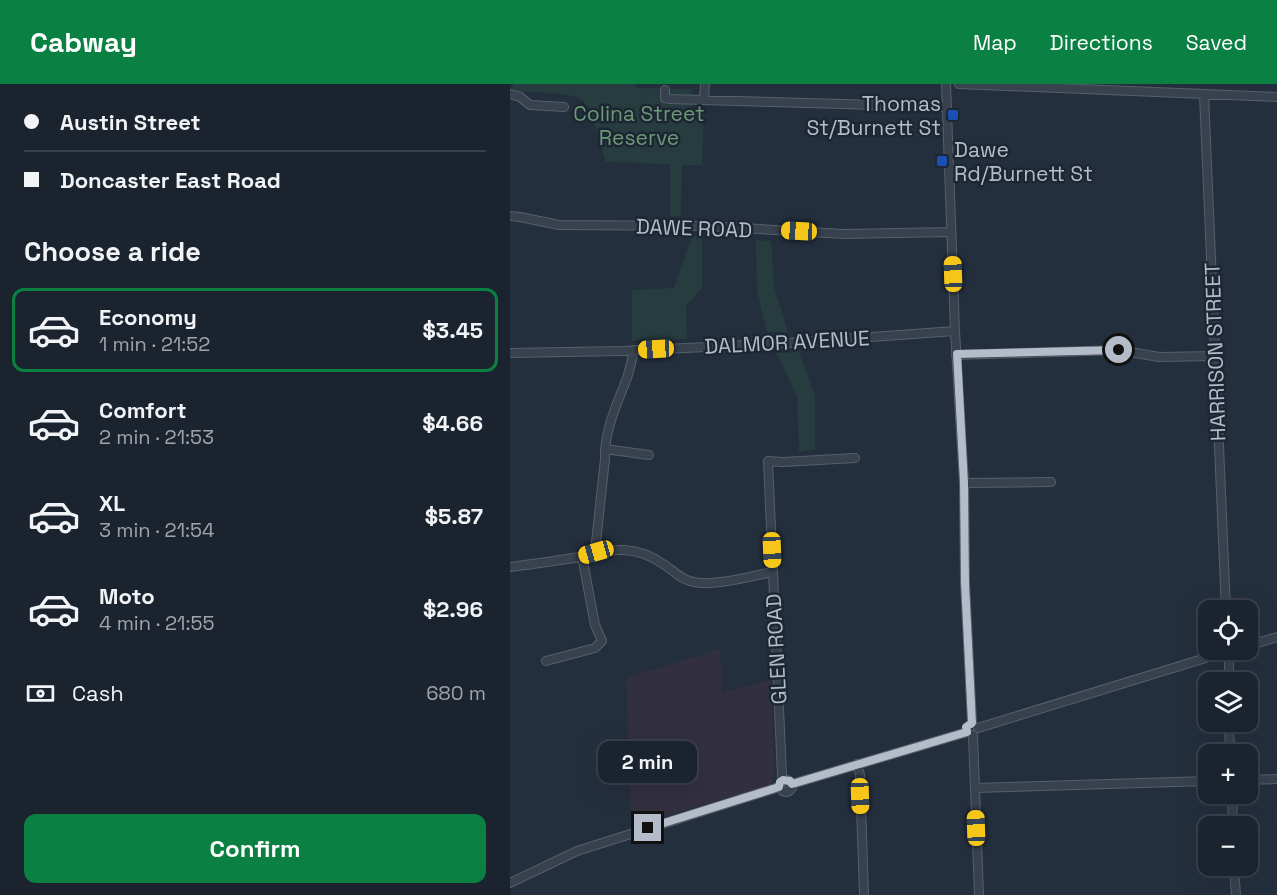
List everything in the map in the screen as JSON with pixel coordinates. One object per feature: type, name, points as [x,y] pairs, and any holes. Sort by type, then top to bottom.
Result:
[{"type":"street","points":[[704,100],[705,84]]},
{"type":"street","points":[[510,883],[577,851],[790,781],[792,784],[977,732],[965,583],[964,483],[955,331],[946,84]]},
{"type":"street","points":[[959,84],[1277,97]]},
{"type":"street","points":[[665,90],[666,99],[947,107]]},
{"type":"street","points":[[510,94],[520,97],[530,105],[564,107]]},
{"type":"street","name":"HARRISON STREET","points":[[1204,94],[1226,600]]},
{"type":"street","name":"DAWE ROAD","points":[[510,216],[560,225],[707,226],[844,234],[951,232]]},
{"type":"street","name":"DALMOR AVENUE","points":[[510,353],[789,343],[955,331]]},
{"type":"street","points":[[596,552],[609,427],[634,350]]},
{"type":"street","points":[[957,354],[1119,350],[1159,357],[1215,356]]},
{"type":"street","points":[[605,449],[649,455]]},
{"type":"street","name":"GLEN ROAD","points":[[781,784],[768,461],[855,458]]},
{"type":"street","points":[[964,483],[1051,482]]},
{"type":"street","points":[[510,567],[608,550],[625,550],[644,554],[663,563],[691,582],[700,584],[772,573]]},
{"type":"street","points":[[546,661],[595,648],[602,641],[595,625],[582,556]]},
{"type":"street","points":[[1258,643],[1277,637]]},
{"type":"street","points":[[975,725],[1201,660]]},
{"type":"street","points":[[970,733],[975,788],[979,895]]},
{"type":"street","points":[[857,764],[860,775],[864,895]]},
{"type":"street","points":[[1258,780],[1277,779]]},
{"type":"street","points":[[975,788],[1198,781]]},
{"type":"street","points":[[1235,876],[1236,895]]},
{"type":"shaded area","points":[[720,649],[722,693],[771,680],[775,775],[771,785],[631,826],[626,678]]},
{"type":"green space","name":"Colina Street Reserve","points":[[513,84],[635,84],[636,88],[692,89],[691,108],[704,109],[702,165],[682,165],[681,216],[670,216],[670,164],[606,162],[590,112],[582,100],[569,95],[512,92]]},
{"type":"green space","points":[[692,236],[702,236],[702,288],[686,306],[687,339],[632,341],[632,290],[674,288]]},
{"type":"green space","points":[[756,240],[771,241],[774,286],[788,332],[767,332],[757,291]]},
{"type":"green space","points":[[799,352],[815,395],[815,450],[799,452],[797,396],[776,353]]},
{"type":"place","name":"Thomas St/Burnett St","points":[[953,115]]},
{"type":"place","name":"Dawe Rd/Burnett St","points":[[942,161]]},
{"type":"route","points":[[648,828],[779,787],[780,782],[785,779],[792,784],[967,732],[966,727],[972,723],[957,354],[1119,350]]}]
